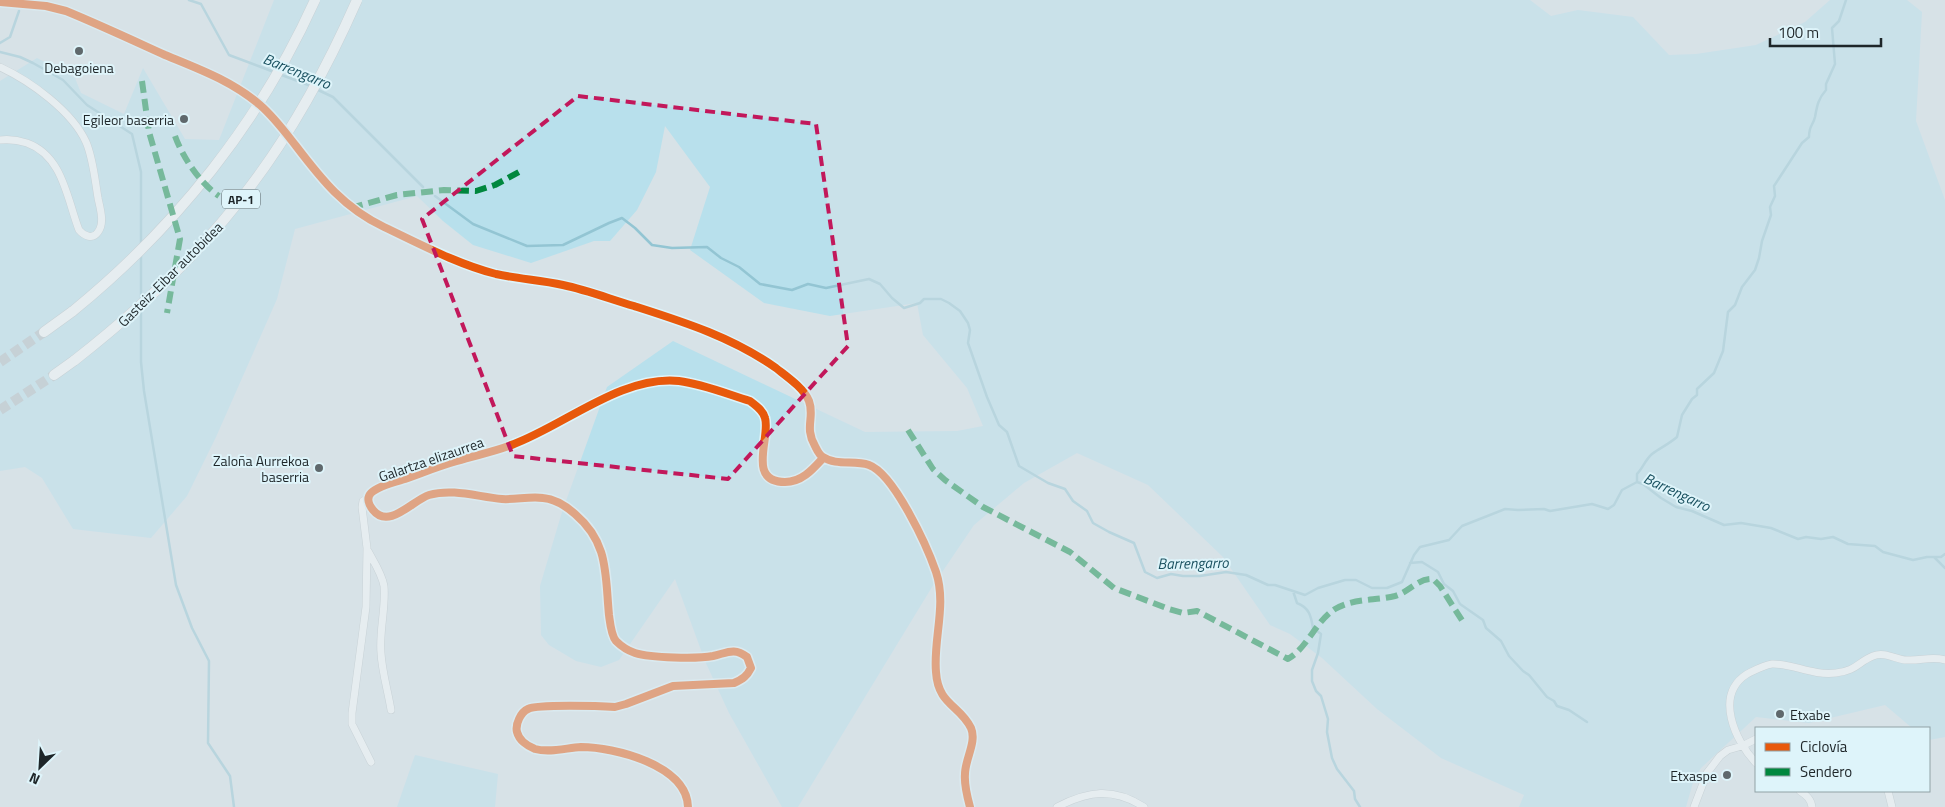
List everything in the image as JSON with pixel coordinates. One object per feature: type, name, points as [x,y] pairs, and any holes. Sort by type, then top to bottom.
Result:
[{"type":"highway","name":"AP-1","points":[[44,332],[101,288],[149,242],[173,217],[222,158],[273,81],[315,0]]},
{"type":"highway","name":"Gasteiz-Eibar autobidea","points":[[54,375],[115,329],[153,295],[202,245],[250,188],[317,84],[357,0]]},
{"type":"street","points":[[0,2],[56,8],[138,45],[198,68],[242,91],[272,117],[334,193],[351,208],[380,225],[471,266],[499,274],[565,285],[714,333],[760,358],[785,375],[807,398],[811,411],[808,431],[817,451],[823,458],[833,462],[870,466],[882,473],[891,484],[908,514],[932,563],[940,594],[936,679],[944,698],[966,720],[973,735],[964,770],[970,807]]},
{"type":"street","points":[[0,67],[17,76],[39,92],[77,126],[90,152],[101,220],[99,231],[95,235],[88,237],[79,230],[64,183],[56,166],[47,155],[33,146],[19,141],[0,140]]},
{"type":"street","name":"Galartza elizaurrea","points":[[370,762],[352,724],[352,713],[366,607],[367,548],[362,507],[363,501],[369,498],[373,492],[389,484],[433,469],[514,444],[592,405],[645,383],[659,381],[687,383],[750,401],[758,407],[766,421],[762,460],[768,475],[773,479],[794,481],[811,471],[823,458]]},
{"type":"street","name":"Galartza elizaurrea","points":[[369,498],[374,512],[384,516],[395,515],[421,498],[437,493],[504,499],[540,497],[551,499],[568,508],[583,521],[597,539],[606,569],[607,595],[612,627],[615,639],[621,645],[630,651],[645,656],[713,656],[731,650],[747,657],[751,668],[742,680],[734,683],[673,686],[626,704],[615,706],[528,709],[520,717],[517,724],[517,733],[520,738],[528,746],[536,749],[582,747],[606,749],[636,756],[651,763],[679,784],[686,794],[688,807]]},
{"type":"street","name":"Galartza elizaurrea","points":[[367,548],[384,586],[380,651],[382,673],[389,694],[391,710]]},
{"type":"street","points":[[1755,762],[1742,746],[1733,724],[1730,696],[1737,682],[1761,667],[1777,664],[1813,673],[1830,674],[1854,669],[1873,656],[1880,655],[1906,660],[1931,658],[1945,660]]},
{"type":"street","points":[[1694,807],[1702,784],[1713,764],[1728,750],[1755,740]]},
{"type":"street","points":[[1801,792],[1812,802],[1812,807]]},
{"type":"street","points":[[1888,792],[1892,807]]},
{"type":"street","points":[[1057,807],[1078,797],[1099,793],[1126,798],[1144,807]]},
{"type":"highlighted area","points":[[578,96],[816,124],[848,346],[728,479],[513,456],[422,219]]},
{"type":"shaded area","points":[[274,0],[1530,0],[1551,16],[1578,10],[1633,17],[1669,55],[1696,54],[1756,45],[1805,22],[1830,0],[1907,0],[1922,12],[1916,121],[1945,200],[1945,737],[1930,740],[1930,727],[1911,727],[1885,705],[1809,723],[1756,717],[1701,768],[1694,779],[1686,807],[1519,807],[1524,795],[1441,758],[1377,709],[1322,658],[1290,634],[1270,625],[1223,557],[1148,485],[1077,453],[1024,483],[974,525],[932,587],[798,807],[782,807],[729,713],[705,661],[675,579],[619,660],[601,667],[576,661],[549,645],[541,635],[540,586],[562,512],[607,387],[673,341],[865,432],[957,431],[983,426],[967,388],[923,335],[917,303],[830,316],[764,303],[690,250],[710,187],[665,126],[656,172],[637,210],[610,241],[594,241],[531,263],[473,245],[443,221],[417,196],[295,229],[277,299],[216,437],[187,496],[151,538],[73,529],[42,478],[25,467],[0,471],[0,81],[37,58],[75,78],[81,93],[124,114],[143,68],[185,139],[219,140]]},
{"type":"shaded area","points":[[415,755],[498,774],[495,807],[397,807]]},
{"type":"waterway","name":"Barrengarro","points":[[189,0],[201,4],[229,55],[274,72]]},
{"type":"waterway","points":[[1637,482],[1637,474],[1650,456],[1677,437],[1682,415],[1692,399],[1697,395],[1697,389],[1714,373],[1723,351],[1728,312],[1735,305],[1742,287],[1755,270],[1759,258],[1762,241],[1771,215],[1770,207],[1775,196],[1774,186],[1802,143],[1809,137],[1818,103],[1826,90],[1826,84],[1835,64],[1832,28],[1839,21],[1846,0]]},
{"type":"waterway","name":"Barrengarro","points":[[0,43],[10,37],[19,11]]},
{"type":"waterway","points":[[0,52],[20,57],[63,80],[87,105],[132,134],[141,172],[141,245]]},
{"type":"waterway","name":"Barrengarro","points":[[279,74],[311,86]]},
{"type":"waterway","name":"Barrengarro","points":[[316,89],[333,97],[423,187]]},
{"type":"waterway","name":"Barrengarro","points":[[435,196],[473,224],[527,246],[563,245],[622,218],[652,245],[672,248],[707,247],[721,258],[739,267],[760,284],[792,290],[808,284],[826,288],[869,279],[880,284],[904,308],[920,303],[924,299],[941,299],[949,303],[960,311],[968,323],[970,330],[968,343],[987,397],[999,425],[1007,432],[1019,466],[1048,483],[1065,489],[1073,501],[1087,511],[1093,523],[1134,543],[1145,572],[1157,578],[1171,574],[1200,576],[1226,572],[1246,575],[1268,585],[1275,585],[1305,595],[1318,588],[1345,580],[1356,580],[1372,588],[1387,588],[1402,582],[1414,555],[1420,547],[1449,540],[1462,526],[1505,509],[1544,509],[1550,511],[1592,504],[1608,509],[1614,505],[1622,490],[1637,482],[1643,484],[1676,507],[1692,511],[1724,525],[1741,523],[1771,528],[1798,539],[1806,537],[1821,539],[1833,537],[1848,544],[1875,546],[1883,552],[1913,560],[1941,557],[1945,554]]},
{"type":"waterway","points":[[141,253],[141,300]]},
{"type":"waterway","points":[[141,308],[141,362],[144,391],[176,585],[192,628],[209,661],[208,743],[230,776],[234,807]]},
{"type":"waterway","points":[[1934,557],[1945,568]]},
{"type":"waterway","points":[[1410,563],[1422,562],[1438,572],[1444,584],[1453,591],[1460,604],[1483,620],[1486,628],[1501,641],[1509,656],[1529,675],[1547,697],[1554,701],[1557,706],[1569,710],[1587,722]]},
{"type":"waterway","points":[[1293,591],[1297,603],[1305,607],[1309,613],[1313,628],[1321,634],[1318,653],[1312,670],[1312,681],[1316,691],[1321,696],[1328,719],[1327,732],[1332,758],[1337,769],[1354,791],[1355,799],[1360,807]]},
{"type":"tunnel","points":[[0,362],[44,332]]},
{"type":"tunnel","points":[[0,410],[54,375]]},
{"type":"marked path","points":[[142,81],[149,132],[180,239],[167,313]]},
{"type":"marked path","points":[[175,136],[193,169],[205,184],[219,196]]},
{"type":"marked path","points":[[351,208],[397,195],[444,190],[476,191],[495,185],[521,171]]},
{"type":"marked path","points":[[908,430],[933,469],[945,480],[983,507],[1070,552],[1114,588],[1183,613],[1197,611],[1288,659],[1301,648],[1328,614],[1335,609],[1357,601],[1395,596],[1428,579],[1433,579],[1440,586],[1465,625]]},
{"type":"cycle path","points":[[0,2],[46,6],[66,11],[227,82],[270,114],[325,182],[345,202],[384,227],[425,247],[481,270],[504,276],[572,287],[689,324],[742,347],[790,379],[803,391],[809,401],[811,407],[810,433],[819,454],[828,460],[869,465],[879,471],[889,482],[909,512],[932,560],[939,584],[940,597],[936,647],[938,683],[945,698],[966,720],[971,728],[973,739],[965,778],[970,807]]},
{"type":"cycle path","points":[[688,807],[684,792],[676,780],[646,761],[612,750],[595,748],[581,747],[546,751],[535,749],[521,740],[517,732],[518,722],[525,711],[534,707],[615,707],[673,686],[734,683],[744,677],[751,668],[747,657],[734,651],[696,658],[652,656],[635,653],[620,645],[614,638],[611,628],[605,573],[600,548],[586,525],[572,511],[556,501],[538,498],[502,499],[447,492],[429,495],[401,512],[386,517],[379,515],[373,510],[368,499],[371,493],[382,486],[450,463],[507,447],[533,436],[615,393],[658,381],[679,381],[697,384],[750,401],[757,406],[764,415],[766,426],[763,467],[766,475],[773,480],[785,482],[797,480],[807,474],[823,458]]},
{"type":"place","name":"Debagoiena","points":[[79,51]]},
{"type":"place","name":"Egileor baserria","points":[[184,119]]},
{"type":"place","name":"Zaloña Aurrekoa baserria","points":[[319,468]]},
{"type":"place","name":"Etxabe","points":[[1780,714]]},
{"type":"place","name":"Etxaspe","points":[[1727,775]]}]
